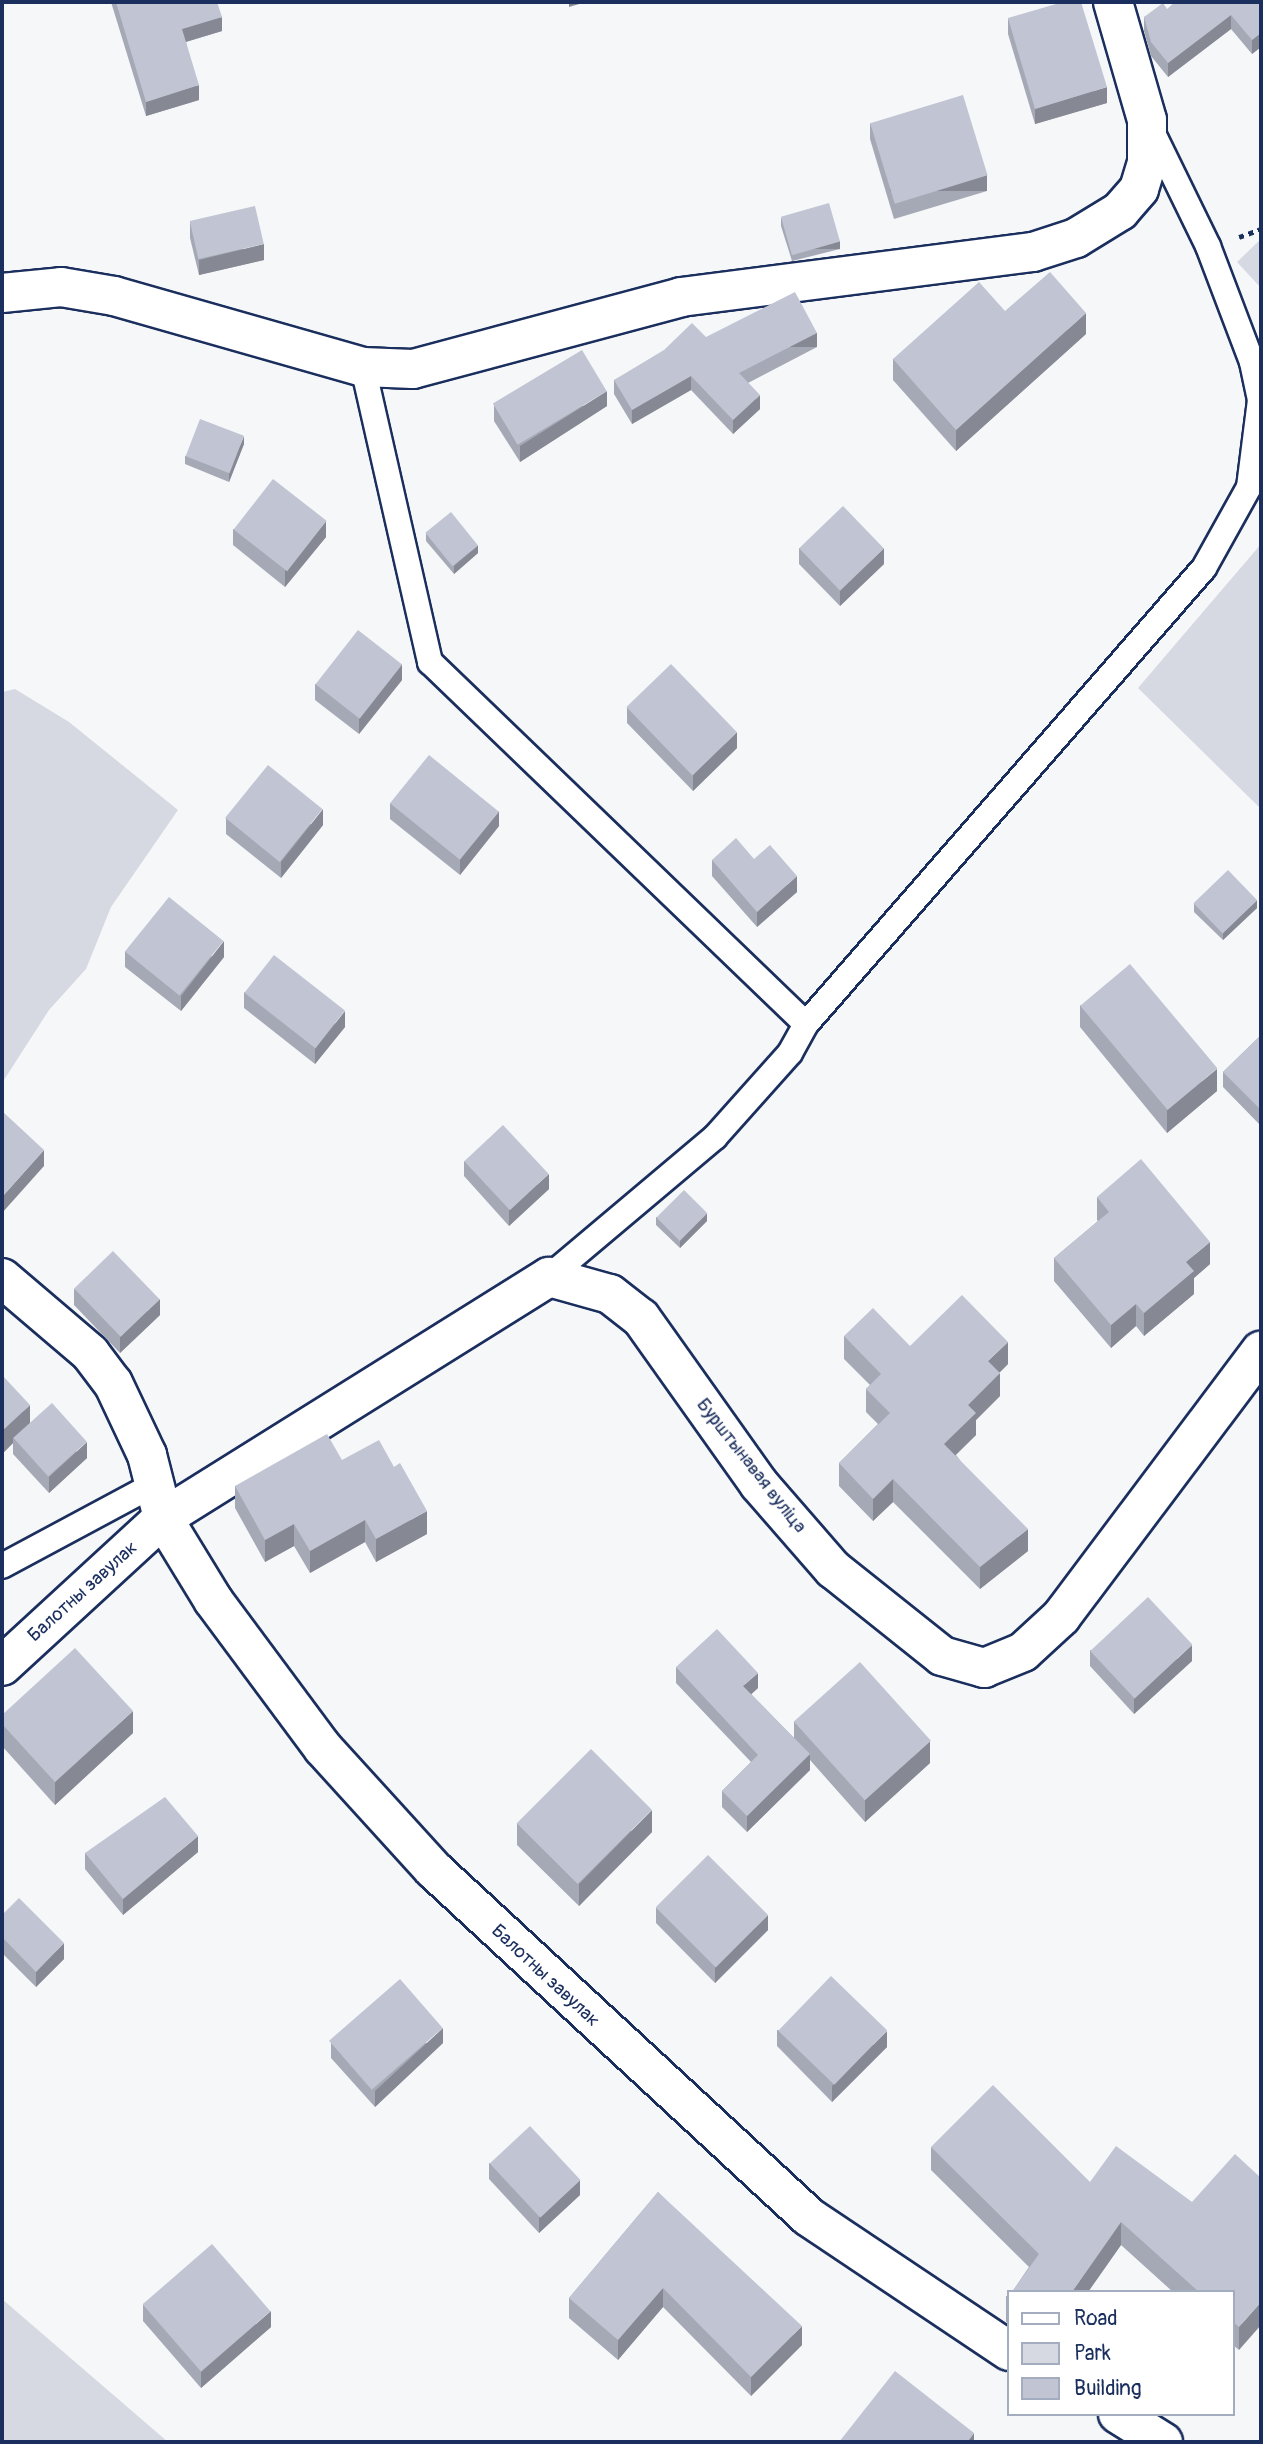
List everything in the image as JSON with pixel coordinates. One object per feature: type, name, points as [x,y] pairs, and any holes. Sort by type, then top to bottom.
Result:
[{"type":"street","points":[[2,293],[61,288],[114,296],[363,367],[413,369],[466,360],[681,297],[1033,252],[1076,238],[1120,211],[1139,189],[1147,163],[1147,120],[1113,2]]},
{"type":"street","points":[[159,1501],[549,1277]]},
{"type":"street","name":"Бурштынавая вуліца","points":[[549,1277],[610,1294],[641,1318],[759,1484],[833,1569],[942,1656],[984,1668],[1023,1652],[1061,1617],[1261,1351]]},
{"type":"street","name":"Балотны завулак","points":[[2,1278],[52,1317],[113,1383],[159,1501],[213,1600],[324,1748],[451,1887],[809,2217],[1007,2350]]},
{"type":"street","name":"Балотны завулак","points":[[2,1666],[159,1501]]},
{"type":"street","points":[[1121,2416],[1163,2442]]},
{"type":"lane","points":[[549,1277],[715,1137],[790,1053],[806,1024],[1204,568],[1249,487],[1259,434],[1252,362],[1208,246],[1147,120]]},
{"type":"lane","points":[[363,367],[430,662],[447,685],[806,1024]]},
{"type":"lane","points":[[2,1566],[159,1501]]},
{"type":"green space","points":[[1261,239],[1261,288],[1237,262]]},
{"type":"green space","points":[[1261,544],[1261,809],[1138,688]]},
{"type":"green space","points":[[15,689],[69,722],[178,810],[111,907],[86,969],[49,1010],[2,1083],[2,692]]},
{"type":"green space","points":[[2,2299],[168,2442],[2,2442]]},
{"type":"building","points":[[116,2],[217,2],[222,17],[182,29],[199,85],[146,102]]},
{"type":"building","points":[[1063,2],[1081,2],[1107,87],[1035,109],[1008,18]]},
{"type":"building","points":[[1175,2],[1261,2],[1261,33],[1252,40],[1231,15],[1168,63],[1151,42],[1144,17],[1163,3],[1167,9]]},
{"type":"building","points":[[963,95],[988,175],[895,204],[870,123]]},
{"type":"building","points":[[829,203],[840,241],[792,255],[781,217]]},
{"type":"building","points":[[255,206],[264,244],[198,259],[190,221]]},
{"type":"building","points":[[1050,272],[1086,313],[956,430],[893,359],[979,282],[1005,311]]},
{"type":"building","points":[[795,292],[817,333],[739,373],[760,395],[733,420],[691,376],[632,410],[614,380],[664,350],[692,323],[706,337]]},
{"type":"building","points":[[582,350],[607,391],[518,445],[493,404]]},
{"type":"building","points":[[200,419],[244,436],[230,473],[186,456]]},
{"type":"building","points":[[273,479],[327,521],[287,571],[234,529]]},
{"type":"building","points":[[843,506],[884,548],[840,591],[799,548]]},
{"type":"building","points":[[451,512],[478,545],[452,566],[425,533]]},
{"type":"building","points":[[358,630],[402,664],[360,719],[316,684]]},
{"type":"building","points":[[671,664],[737,732],[692,775],[626,707]]},
{"type":"building","points":[[429,755],[499,812],[460,860],[390,803]]},
{"type":"building","points":[[268,765],[322,809],[280,862],[225,818]]},
{"type":"building","points":[[736,838],[754,859],[770,845],[797,876],[757,912],[712,860]]},
{"type":"building","points":[[1228,870],[1257,900],[1223,934],[1193,903]]},
{"type":"building","points":[[169,897],[223,941],[179,995],[125,951]]},
{"type":"building","points":[[274,955],[345,1010],[315,1048],[244,993]]},
{"type":"building","points":[[1130,964],[1217,1068],[1168,1110],[1080,1006]]},
{"type":"building","points":[[1261,1035],[1261,1110],[1223,1072]]},
{"type":"building","points":[[2,1111],[44,1150],[2,1197]]},
{"type":"building","points":[[503,1125],[549,1174],[510,1210],[464,1161]]},
{"type":"building","points":[[1141,1159],[1210,1242],[1186,1262],[1194,1271],[1144,1313],[1136,1304],[1111,1325],[1054,1258],[1109,1212],[1097,1197]]},
{"type":"building","points":[[684,1190],[707,1213],[680,1241],[656,1218]]},
{"type":"building","points":[[113,1251],[160,1299],[121,1337],[74,1289]]},
{"type":"building","points":[[962,1295],[1008,1342],[988,1361],[1000,1373],[968,1405],[976,1413],[944,1444],[1028,1529],[980,1567],[893,1479],[873,1499],[839,1463],[890,1413],[866,1389],[881,1374],[844,1336],[873,1308],[910,1346]]},
{"type":"building","points":[[2,1375],[30,1405],[2,1431]]},
{"type":"building","points":[[52,1403],[87,1442],[48,1476],[13,1438]]},
{"type":"building","points":[[327,1434],[342,1460],[379,1440],[394,1467],[400,1463],[427,1511],[376,1539],[365,1520],[310,1551],[294,1524],[265,1540],[235,1486]]},
{"type":"building","points":[[1148,1597],[1192,1645],[1135,1698],[1090,1651]]},
{"type":"building","points":[[717,1629],[758,1673],[743,1686],[810,1754],[747,1816],[722,1791],[758,1755],[676,1667]]},
{"type":"building","points":[[75,1648],[133,1711],[55,1782],[2,1724],[2,1715]]},
{"type":"building","points":[[860,1662],[931,1741],[865,1800],[794,1722]]},
{"type":"building","points":[[591,1749],[652,1810],[578,1884],[517,1823]]},
{"type":"building","points":[[165,1797],[198,1836],[123,1899],[85,1853]]},
{"type":"building","points":[[708,1855],[768,1915],[716,1967],[656,1907]]},
{"type":"building","points":[[19,1898],[64,1943],[36,1972],[2,1937],[2,1915]]},
{"type":"building","points":[[831,1976],[887,2030],[834,2085],[778,2031]]},
{"type":"building","points":[[400,1979],[443,2028],[372,2090],[329,2041]]},
{"type":"building","points":[[993,2085],[1090,2182],[1116,2146],[1192,2202],[1235,2154],[1261,2178],[1261,2302],[1239,2327],[1235,2324],[1235,2290],[1197,2290],[1121,2222],[1073,2290],[1013,2290],[1039,2254],[931,2147]]},
{"type":"building","points":[[530,2126],[580,2180],[540,2218],[490,2164]]},
{"type":"building","points":[[658,2192],[802,2326],[751,2377],[663,2288],[618,2340],[569,2298]]},
{"type":"building","points":[[212,2244],[270,2311],[201,2372],[143,2304]]},
{"type":"building","points":[[895,2371],[974,2433],[967,2442],[839,2442]]}]
